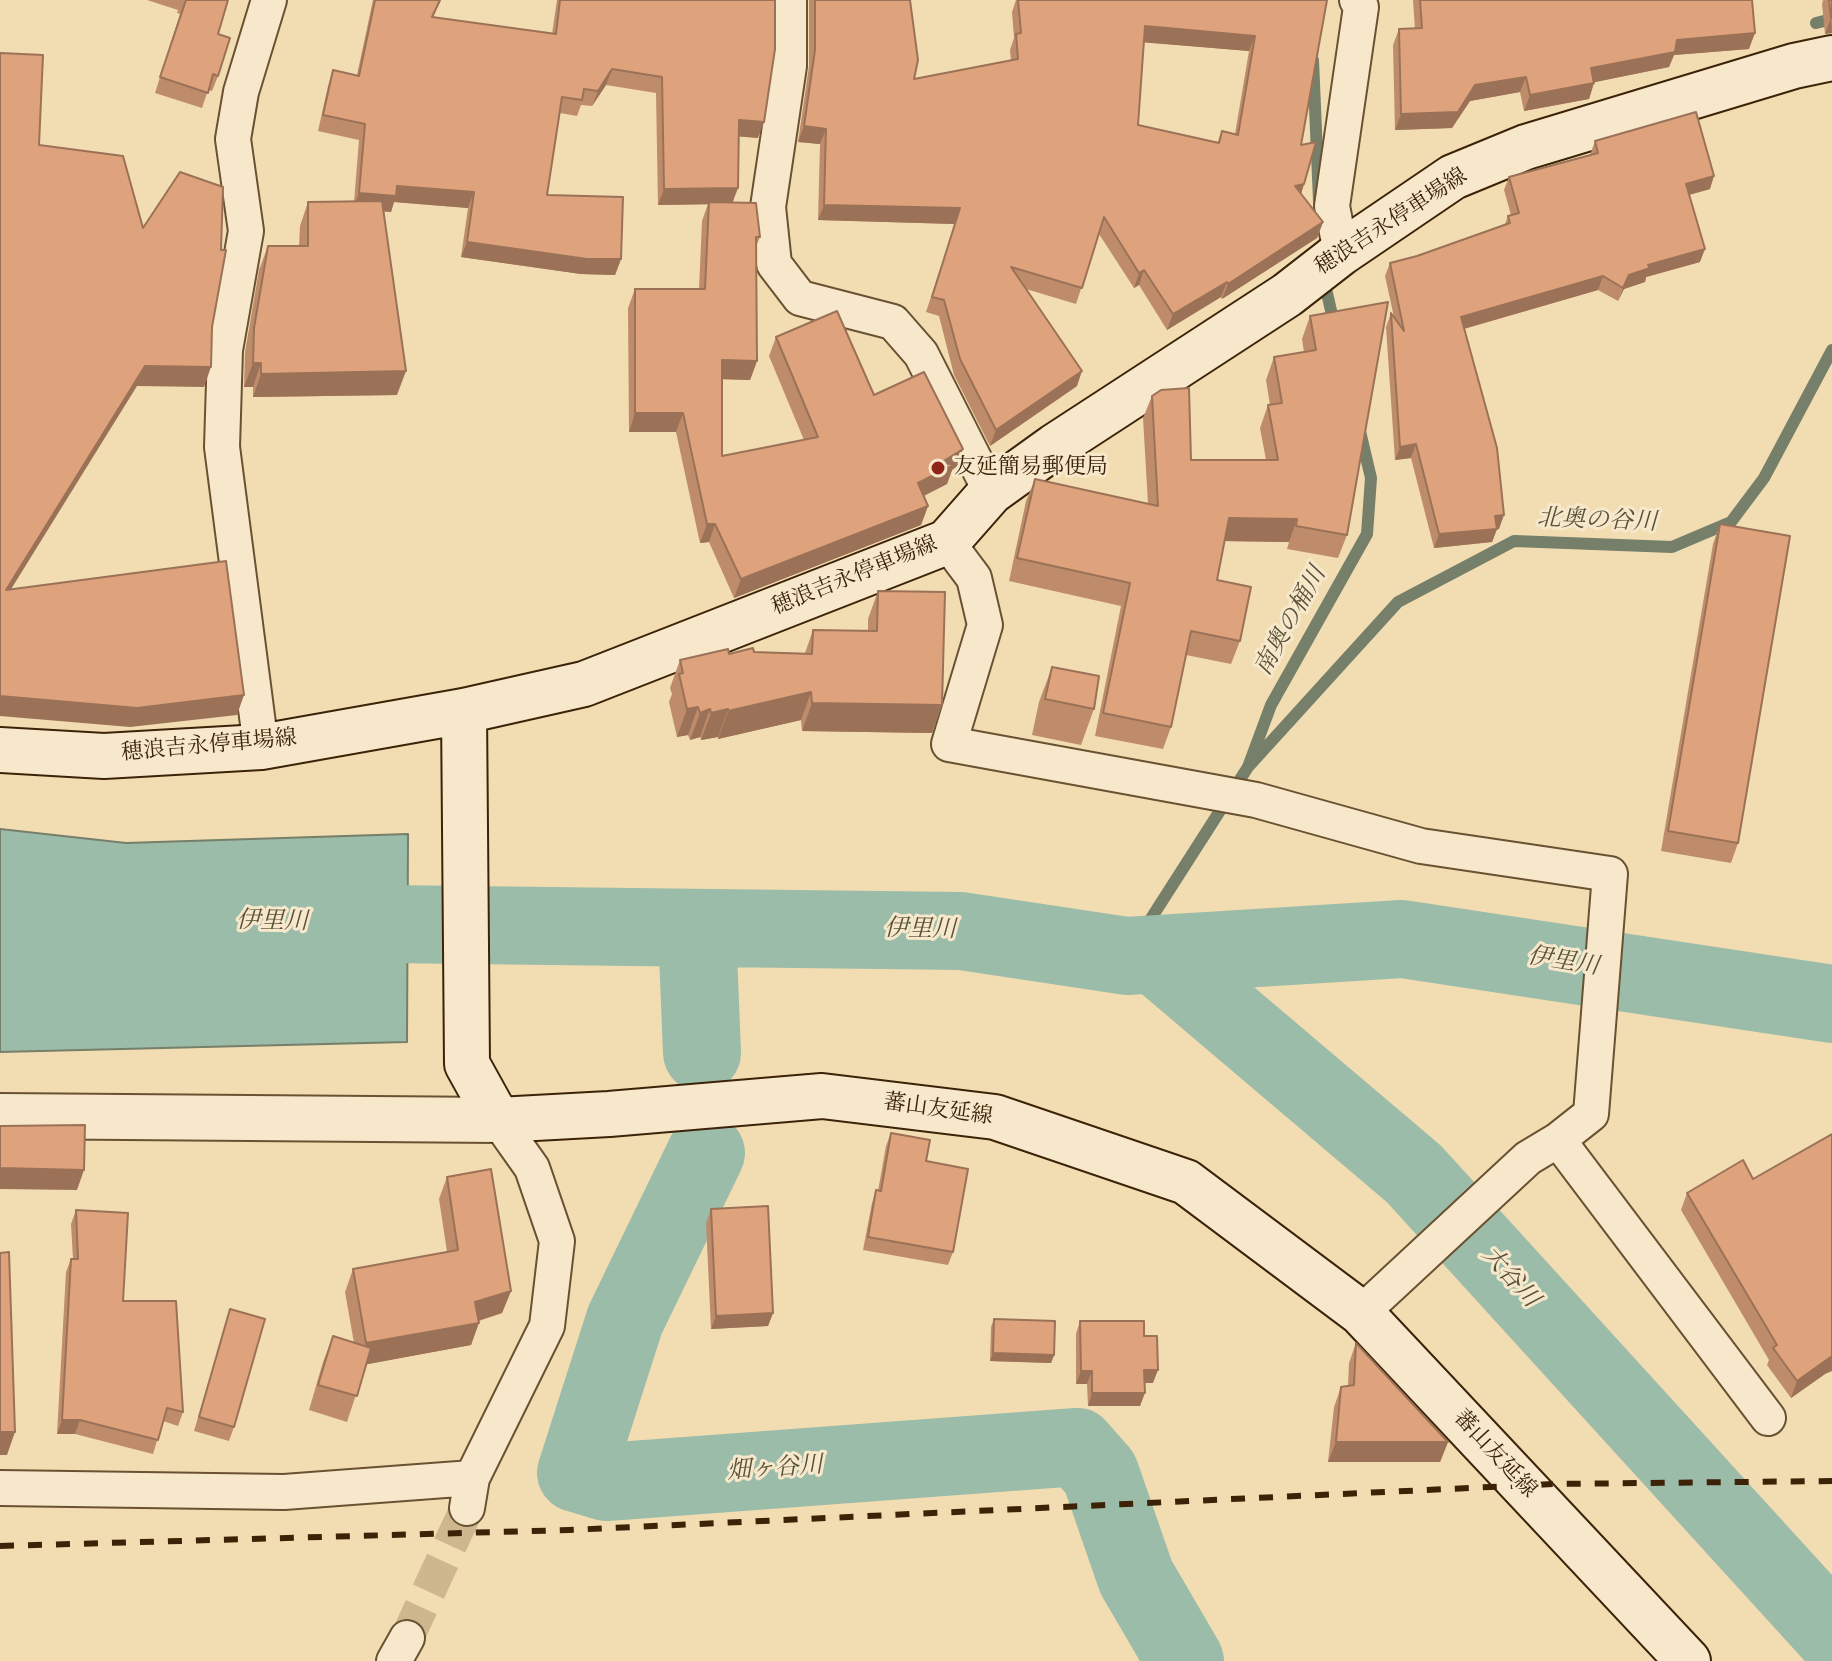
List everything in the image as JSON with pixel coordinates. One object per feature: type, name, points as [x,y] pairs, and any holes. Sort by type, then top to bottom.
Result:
[{"type":"main road","name":"穂浪吉永停車場線","points":[[0,750],[104,756],[261,747],[464,711],[584,684],[947,542],[991,492],[1055,446],[1287,295],[1341,253],[1453,177],[1526,147],[1794,66],[1832,58]]},
{"type":"main road","points":[[464,711],[467,1064],[498,1120]]},
{"type":"main road","name":"蕃山友延線","points":[[0,1116],[498,1120],[822,1096],[995,1117],[1186,1182],[1374,1300],[1688,1661]]},
{"type":"street","points":[[261,747],[222,447],[225,350],[246,231],[233,139],[241,92],[269,0]]},
{"type":"street","points":[[789,0],[789,66],[768,207],[774,264],[800,298],[893,322],[921,354],[991,492]]},
{"type":"street","points":[[1341,253],[1332,206],[1361,7],[1357,0]]},
{"type":"street","points":[[947,542],[974,578],[985,625],[949,744],[1256,800],[1421,846],[1610,874],[1591,1114],[1558,1140],[1528,1158],[1374,1300]]},
{"type":"street","points":[[0,1488],[470,1493],[547,1326],[557,1241],[532,1168],[498,1120]]},
{"type":"street","points":[[1558,1140],[1768,1418]]},
{"type":"water","points":[[0,829],[126,843],[408,834],[407,1042],[0,1052]]},
{"type":"building","points":[[186,0],[228,0],[218,34],[230,38],[218,76],[213,74],[208,93],[160,77]]},
{"type":"building","points":[[375,0],[440,0],[432,17],[556,34],[560,0],[775,0],[775,49],[764,122],[739,120],[738,188],[664,189],[662,77],[612,69],[598,91],[584,89],[582,100],[562,97],[547,195],[623,197],[621,259],[587,259],[467,242],[474,192],[397,186],[396,196],[359,193],[365,124],[323,115],[333,70],[359,76]]},
{"type":"building","points":[[815,0],[910,0],[918,60],[914,79],[1018,59],[1016,34],[1021,33],[1018,0],[1327,0],[1301,145],[1316,142],[1304,184],[1295,186],[1323,222],[1228,284],[1173,314],[1144,270],[1139,273],[1104,217],[1082,288],[1011,267],[1082,371],[996,430],[960,359],[944,300],[932,297],[960,208],[824,205],[826,129],[804,126],[815,50]],"holes":[[[1145,26],[1255,36],[1238,135],[1222,131],[1219,143],[1138,125]]]},
{"type":"building","points":[[1420,0],[1752,0],[1755,33],[1677,40],[1675,52],[1591,68],[1594,83],[1530,95],[1526,77],[1475,85],[1458,112],[1401,114],[1399,29],[1422,28]]},
{"type":"building","points":[[0,53],[43,55],[39,145],[123,156],[143,228],[180,172],[223,187],[221,250],[226,250],[212,327],[211,367],[145,366],[6,590],[226,561],[244,695],[137,708],[0,696]]},
{"type":"building","points":[[1696,112],[1714,176],[1686,184],[1705,249],[1648,265],[1650,268],[1629,275],[1623,288],[1603,276],[1461,317],[1497,448],[1504,515],[1495,516],[1497,529],[1439,534],[1416,444],[1400,447],[1391,313],[1404,331],[1390,263],[1510,223],[1508,216],[1519,213],[1509,177],[1598,153],[1595,141]]},
{"type":"building","points":[[382,201],[406,371],[261,374],[261,363],[253,363],[254,328],[268,246],[308,246],[308,202]]},
{"type":"building","points":[[709,202],[756,203],[760,237],[756,237],[757,361],[722,360],[722,456],[818,437],[776,337],[837,311],[874,395],[924,372],[963,449],[942,462],[954,465],[918,483],[928,506],[741,579],[715,524],[707,524],[683,413],[635,413],[635,289],[705,289]]},
{"type":"building","points":[[1388,302],[1347,535],[1296,526],[1297,519],[1229,518],[1217,580],[1251,587],[1240,641],[1191,631],[1171,727],[1103,713],[1130,583],[1017,558],[1035,479],[1158,506],[1152,396],[1161,390],[1189,388],[1191,460],[1278,460],[1268,405],[1282,403],[1274,357],[1316,350],[1310,316]]},
{"type":"building","points":[[1720,524],[1790,536],[1738,843],[1668,831]]},
{"type":"building","points":[[878,591],[945,592],[942,705],[812,703],[811,692],[728,711],[711,713],[710,709],[700,713],[698,707],[687,709],[679,674],[683,673],[680,660],[728,649],[729,654],[753,648],[754,652],[812,654],[813,630],[877,631]]},
{"type":"building","points":[[1052,667],[1099,676],[1094,709],[1045,699]]},
{"type":"building","points":[[85,1125],[84,1170],[0,1168],[0,1126]]},
{"type":"building","points":[[891,1133],[930,1140],[926,1161],[968,1169],[953,1252],[868,1237],[876,1190],[881,1191]]},
{"type":"building","points":[[1832,1134],[1832,1356],[1797,1381],[1773,1348],[1777,1345],[1687,1193],[1743,1160],[1753,1179]]},
{"type":"building","points":[[491,1169],[511,1291],[475,1302],[479,1323],[366,1343],[353,1269],[458,1250],[447,1177]]},
{"type":"building","points":[[768,1206],[773,1313],[716,1316],[711,1209]]},
{"type":"building","points":[[76,1210],[128,1213],[123,1301],[176,1301],[183,1412],[167,1408],[158,1440],[80,1420],[62,1420],[71,1259],[78,1259]]},
{"type":"building","points":[[9,1252],[15,1432],[1,1432],[0,1447],[0,1253]]},
{"type":"building","points":[[230,1309],[265,1319],[234,1427],[199,1417]]},
{"type":"building","points":[[994,1319],[1055,1321],[1054,1355],[993,1353]]},
{"type":"building","points":[[1080,1321],[1144,1321],[1144,1336],[1157,1336],[1158,1370],[1144,1370],[1145,1393],[1092,1393],[1092,1371],[1081,1371]]},
{"type":"building","points":[[333,1336],[371,1348],[357,1396],[318,1385]]},
{"type":"building","points":[[1356,1343],[1448,1442],[1336,1442],[1341,1387],[1354,1385]]},
{"type":"waterway","name":"北奥の谷川","points":[[1816,23],[1832,19]]},
{"type":"waterway","name":"南奥の桶川","points":[[1313,60],[1319,201]]},
{"type":"waterway","name":"南奥の桶川","points":[[1324,280],[1335,328]]},
{"type":"waterway","name":"北奥の谷川","points":[[1248,767],[1398,602],[1514,541],[1672,547],[1731,522],[1764,478],[1832,350]]},
{"type":"waterway","name":"南奥の桶川","points":[[1127,956],[1248,767],[1271,705],[1367,534],[1371,478],[1359,427]]},
{"type":"waterway","name":"伊里川","points":[[303,923],[961,931],[1127,956],[1402,939],[1832,1004]]},
{"type":"waterway","name":"畑ヶ谷川","points":[[697,928],[702,1053]]},
{"type":"waterway","name":"大谷川","points":[[1156,955],[1414,1174],[1832,1633]]},
{"type":"waterway","name":"畑ヶ谷川","points":[[706,1153],[625,1320],[576,1473],[606,1482],[1077,1447],[1100,1473],[1136,1577],[1185,1661]]},
{"type":"tunnel","points":[[407,1638],[467,1508]]},
{"type":"railway","points":[[0,1546],[569,1530],[1555,1484],[1832,1481]]},
{"type":"place","name":"友延簡易郵便局","points":[[938,468]]}]
